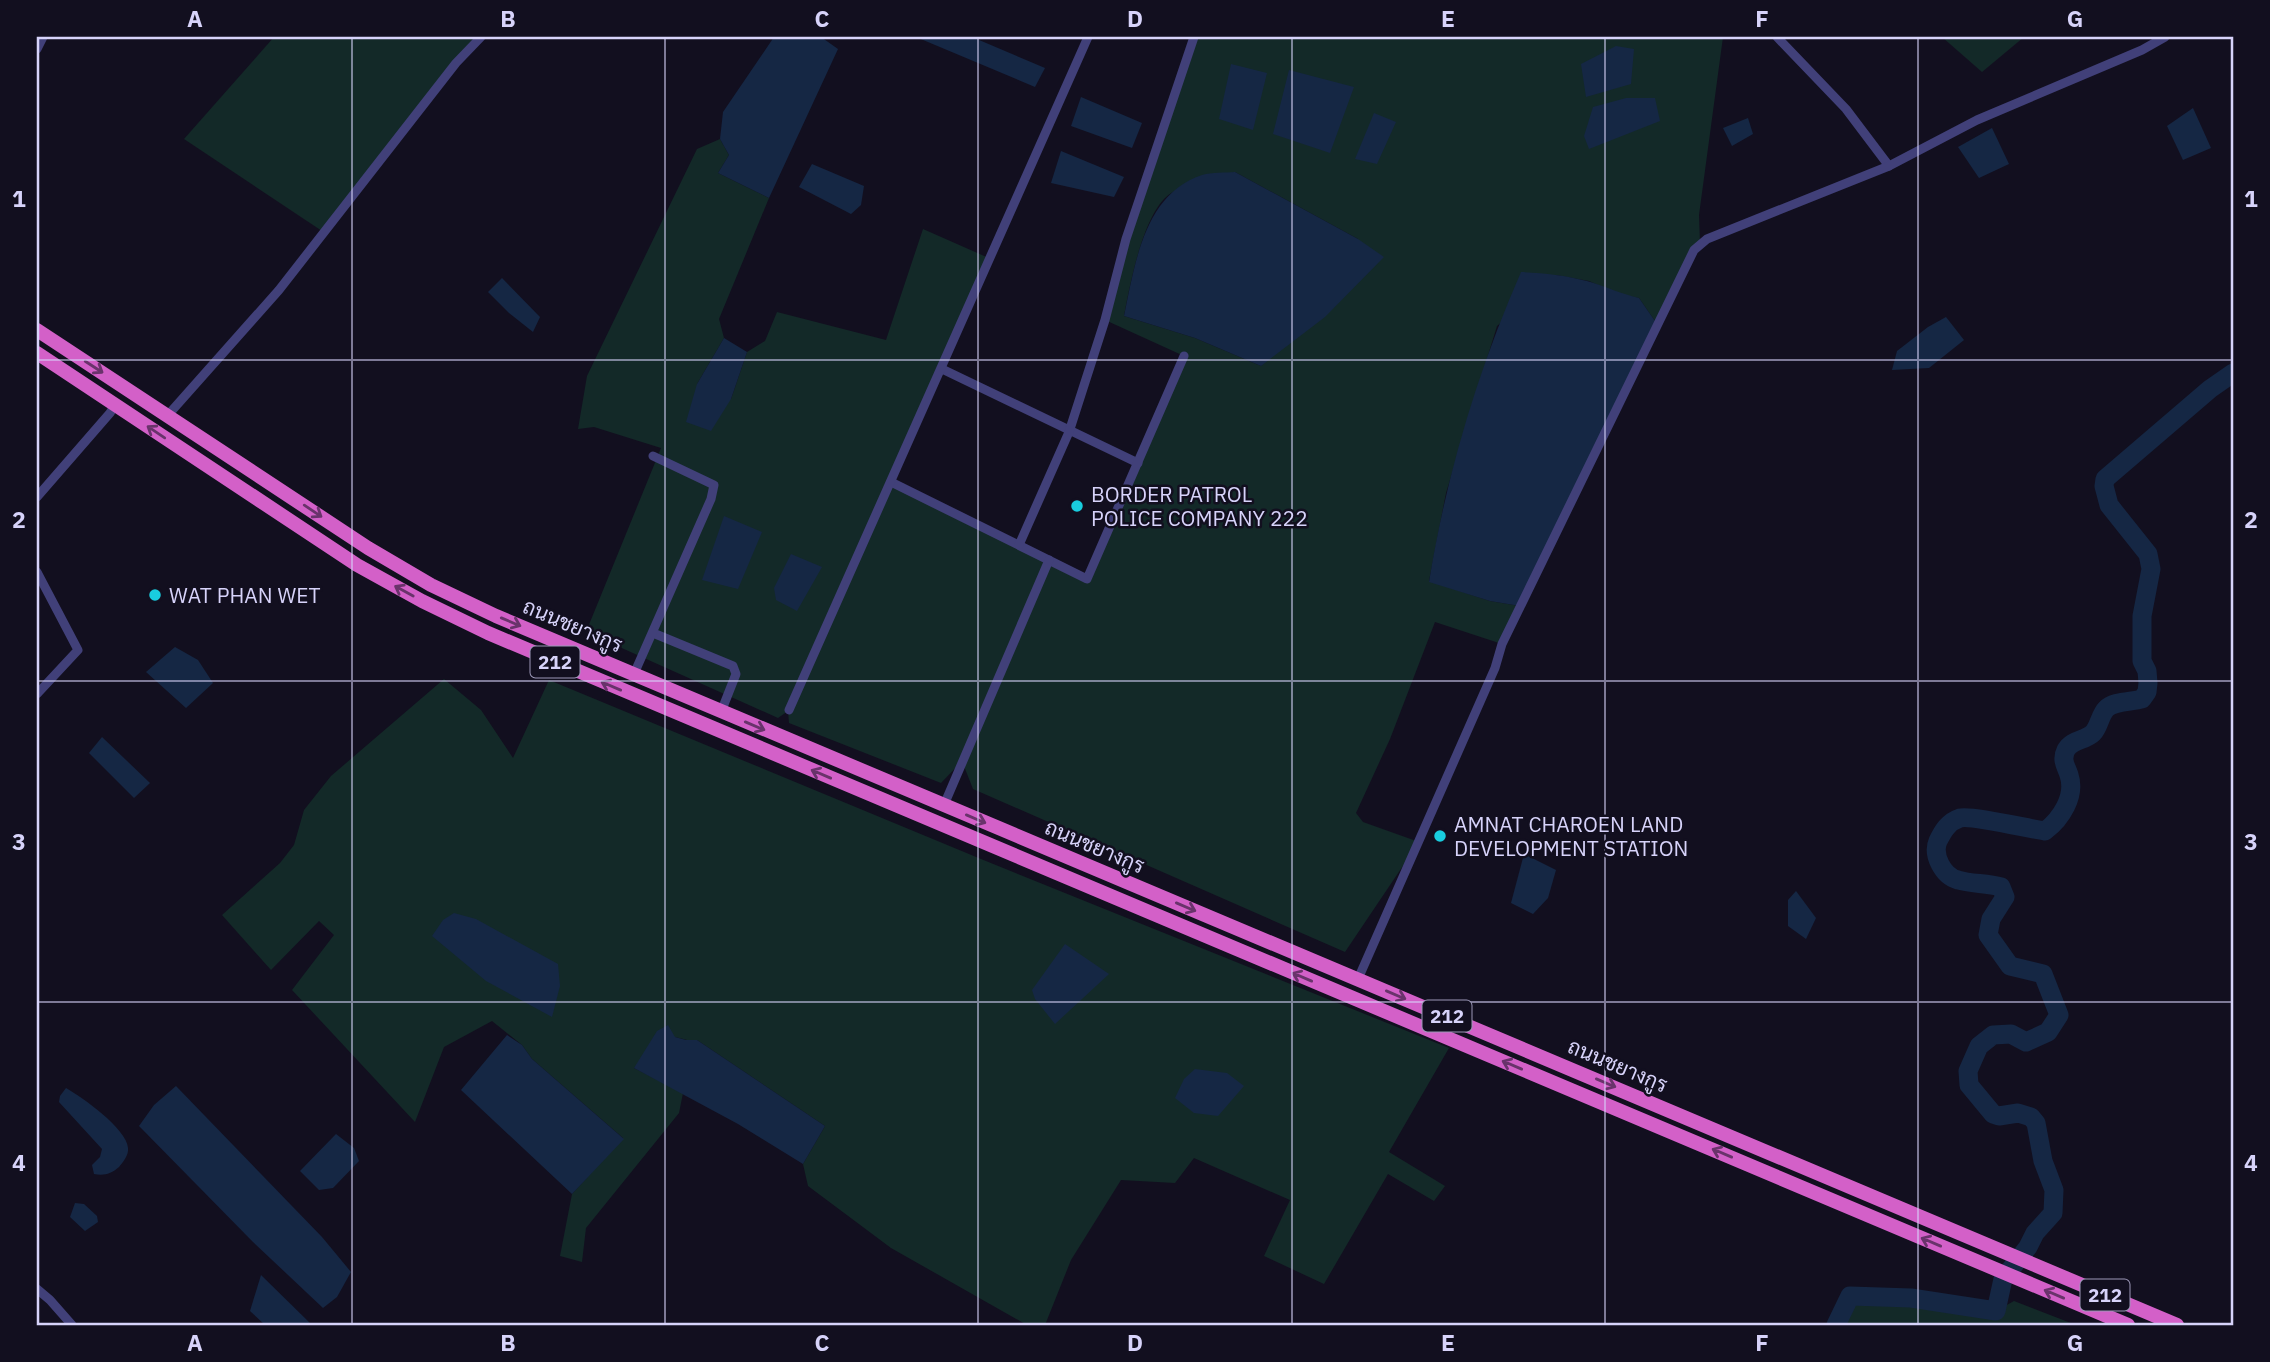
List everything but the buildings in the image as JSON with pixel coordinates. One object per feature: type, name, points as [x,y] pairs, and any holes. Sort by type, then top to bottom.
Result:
[{"type":"highway","name":"ถนนชยางกูร","points":[[37,330],[368,548],[431,585],[496,616],[2177,1325]]},
{"type":"highway","name":"ถนนชยางกูร","points":[[37,353],[357,565],[500,639],[2129,1325]]},
{"type":"highway","points":[[884,801],[891,783]]},
{"type":"street","points":[[37,49],[43,37]]},
{"type":"street","points":[[168,415],[279,290],[456,63],[481,37]]},
{"type":"street","points":[[789,710],[1088,37]]},
{"type":"street","points":[[1019,545],[1069,432],[1105,320],[1126,239],[1194,37]]},
{"type":"street","points":[[1777,37],[1846,109],[1889,166]]},
{"type":"street","points":[[1358,979],[1471,724],[1495,668],[1502,644],[1694,250],[1707,239],[1889,166],[1977,120],[2142,50],[2165,37]]},
{"type":"street","points":[[891,482],[1087,579],[1184,356]]},
{"type":"street","points":[[942,369],[1138,463]]},
{"type":"street","points":[[37,497],[115,405]]},
{"type":"street","points":[[634,674],[711,499],[713,485],[653,456]]},
{"type":"street","points":[[944,805],[1049,560]]},
{"type":"street","points":[[37,572],[79,650],[37,694]]},
{"type":"street","points":[[653,633],[733,666],[736,674],[721,712]]},
{"type":"street","points":[[37,1289],[72,1325]]},
{"type":"green space","points":[[274,37],[481,37],[325,233],[184,139]]},
{"type":"green space","points":[[1194,37],[1723,37],[1699,215],[1700,243],[1657,324],[1639,298],[1618,294],[1589,281],[1556,275],[1497,326],[1446,493],[1429,581],[1490,601],[1520,606],[1502,644],[1435,622],[1390,739],[1356,813],[1363,822],[1419,842],[1345,952],[973,789],[962,761],[941,783],[789,723],[788,711],[778,718],[586,632],[661,448],[594,427],[578,429],[587,376],[697,149],[720,139],[729,155],[718,173],[769,198],[719,319],[724,338],[697,384],[731,399],[747,352],[765,341],[777,312],[886,340],[923,229],[991,259],[891,482],[1087,579],[1184,356],[1105,320],[1126,239]],"holes":[[[1235,172],[1358,239],[1261,366],[1195,338],[1124,316],[1140,248],[1154,213],[1163,200],[1187,186]]]},
{"type":"green space","points":[[1942,37],[2024,37],[1982,72]]},
{"type":"green space","points":[[444,679],[481,710],[513,758],[549,680],[981,859],[1449,1048],[1389,1152],[1445,1186],[1434,1201],[1388,1174],[1324,1284],[1264,1256],[1290,1200],[1194,1158],[1175,1183],[1121,1180],[1071,1260],[1045,1325],[1027,1325],[891,1248],[808,1186],[803,1164],[825,1126],[697,1040],[675,1037],[634,1068],[683,1093],[679,1113],[586,1228],[582,1262],[560,1256],[572,1194],[623,1138],[492,1021],[444,1047],[415,1122],[292,990],[334,935],[319,921],[271,970],[222,915],[280,863],[294,845],[304,810],[331,776]]},
{"type":"green space","points":[[1850,1296],[1911,1298],[1996,1311],[2014,1301],[2076,1325],[1836,1325]]},
{"type":"water","points":[[774,37],[821,37],[838,49],[769,198],[718,173],[729,155],[720,139],[723,112]]},
{"type":"water","points":[[916,37],[972,37],[1045,68],[1035,87]]},
{"type":"water","points":[[1616,46],[1634,49],[1631,84],[1586,97],[1581,64]]},
{"type":"water","points":[[1231,64],[1267,73],[1253,130],[1219,119]]},
{"type":"water","points":[[1289,70],[1354,87],[1330,153],[1273,134]]},
{"type":"water","points":[[1081,97],[1142,123],[1132,148],[1071,126]]},
{"type":"water","points":[[1626,98],[1655,98],[1660,121],[1589,149],[1584,136],[1593,107]]},
{"type":"water","points":[[2193,108],[2211,148],[2183,160],[2167,126]]},
{"type":"water","points":[[1374,113],[1396,122],[1377,164],[1355,159]]},
{"type":"water","points":[[1748,118],[1753,134],[1732,146],[1723,128]]},
{"type":"water","points":[[1992,128],[2009,164],[1979,178],[1958,147]]},
{"type":"water","points":[[1061,151],[1124,177],[1114,197],[1051,183]]},
{"type":"water","points":[[812,164],[864,186],[861,205],[851,214],[799,187]]},
{"type":"water","points":[[1235,172],[1358,239],[1384,257],[1325,317],[1261,366],[1195,338],[1124,316],[1145,233],[1167,198],[1182,184],[1202,175]]},
{"type":"water","points":[[1521,272],[1579,279],[1639,298],[1657,324],[1520,606],[1490,601],[1429,582],[1444,503],[1465,424],[1505,309]]},
{"type":"water","points":[[502,278],[540,317],[533,332],[488,292]]},
{"type":"water","points":[[1946,317],[1964,340],[1929,368],[1892,370],[1897,351]]},
{"type":"water","points":[[724,338],[747,352],[731,399],[711,431],[686,422],[697,384]]},
{"type":"water","points":[[724,516],[762,532],[738,589],[702,580]]},
{"type":"water","points":[[791,554],[822,567],[797,611],[776,600],[774,588]]},
{"type":"water","points":[[175,647],[198,660],[213,683],[186,708],[146,672]]},
{"type":"water","points":[[102,737],[150,783],[134,798],[89,753]]},
{"type":"water","points":[[1524,854],[1556,870],[1548,898],[1533,914],[1511,903]]},
{"type":"water","points":[[1796,891],[1816,918],[1806,939],[1788,926],[1788,900]]},
{"type":"water","points":[[454,913],[476,919],[558,964],[560,986],[552,1017],[486,981],[432,936],[443,920]]},
{"type":"water","points":[[1065,944],[1109,974],[1055,1024],[1035,999],[1032,990]]},
{"type":"water","points":[[668,1025],[675,1037],[697,1040],[825,1126],[803,1164],[738,1124],[634,1068],[657,1031]]},
{"type":"water","points":[[507,1035],[522,1045],[532,1059],[624,1139],[572,1194],[461,1090]]},
{"type":"water","points":[[1195,1069],[1227,1073],[1244,1086],[1218,1116],[1194,1113],[1175,1098],[1184,1079]]},
{"type":"water","points":[[176,1086],[322,1237],[351,1272],[337,1297],[323,1308],[253,1242],[139,1126],[154,1105]]},
{"type":"water","points":[[66,1088],[103,1114],[126,1140],[127,1156],[113,1171],[104,1175],[94,1174],[92,1165],[100,1157],[102,1149],[59,1102]]},
{"type":"water","points":[[336,1134],[354,1148],[359,1161],[333,1188],[319,1190],[300,1171]]},
{"type":"water","points":[[75,1203],[84,1204],[97,1216],[98,1222],[85,1231],[70,1217]]},
{"type":"water","points":[[261,1275],[312,1325],[265,1325],[250,1311]]},
{"type":"waterway","points":[[1836,1325],[1850,1296],[1911,1298],[1996,1311],[2003,1279],[2028,1247],[2035,1233],[2053,1213],[2054,1190],[2043,1161],[2036,1123],[2031,1117],[2018,1113],[1999,1116],[1993,1114],[1969,1085],[1968,1071],[1979,1046],[1993,1035],[2011,1034],[2026,1042],[2048,1032],[2059,1015],[2043,974],[2010,966],[1988,935],[1991,919],[2005,897],[2001,887],[1953,878],[1940,864],[1936,852],[1938,841],[1946,827],[1960,818],[1988,820],[2045,831],[2061,814],[2069,799],[2071,783],[2064,763],[2066,750],[2093,733],[2109,706],[2142,699],[2147,692],[2147,671],[2142,661],[2142,616],[2151,569],[2148,554],[2109,505],[2105,479],[2210,389],[2233,373]]},
{"type":"place","name":"BORDER PATROL POLICE COMPANY 222","points":[[1077,506]]},
{"type":"place","name":"WAT PHAN WET","points":[[155,595]]},
{"type":"place","name":"AMNAT CHAROEN LAND DEVELOPMENT STATION","points":[[1440,836]]}]
